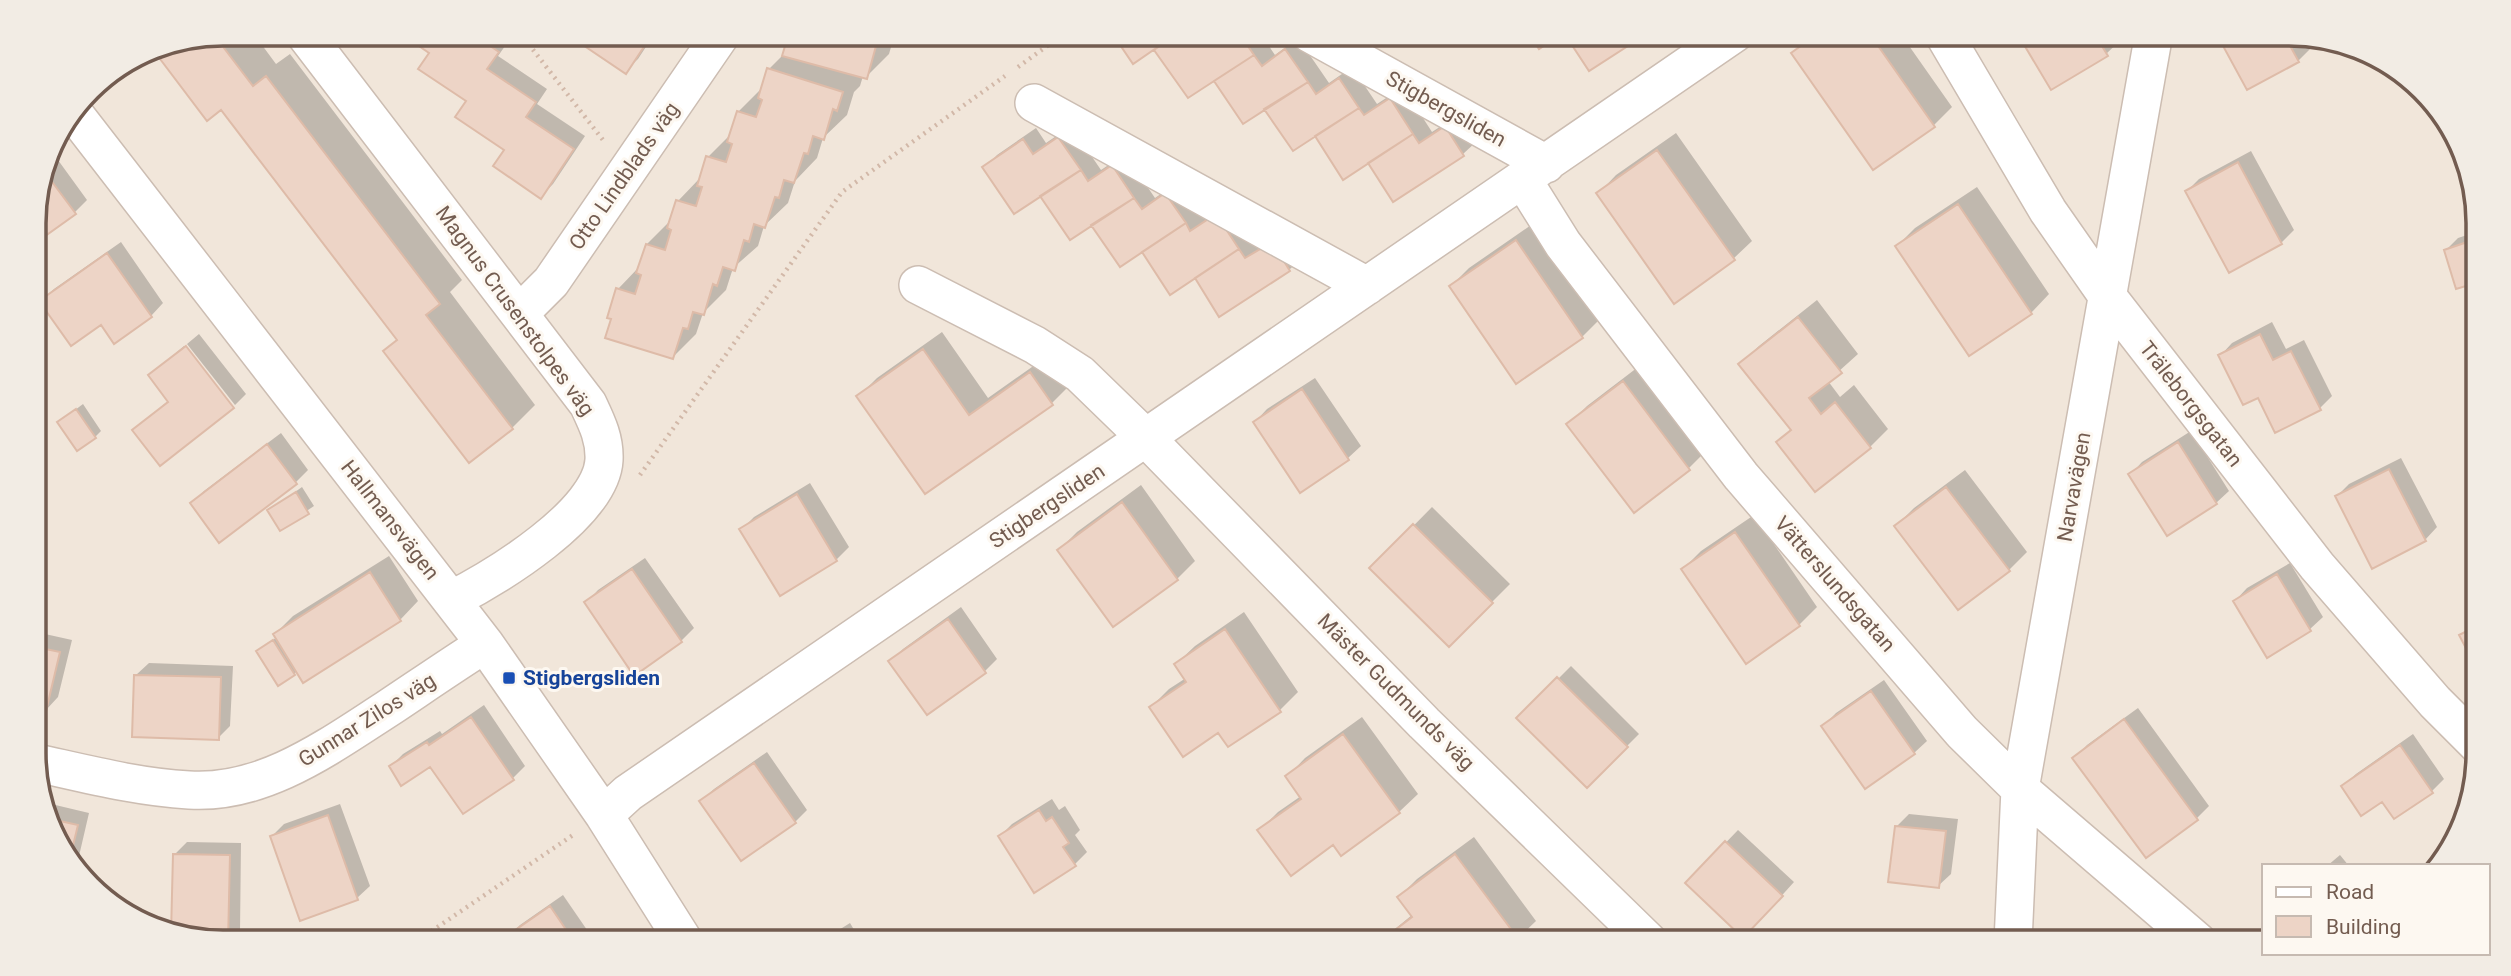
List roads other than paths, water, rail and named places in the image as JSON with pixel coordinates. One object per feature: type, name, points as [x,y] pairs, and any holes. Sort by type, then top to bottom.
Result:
[{"type":"street","name":"Magnus Crusenstolpes väg","points":[[314,46],[589,404],[602,433],[604,461],[599,480],[575,515],[483,583],[452,600]]},
{"type":"street","name":"Otto Lindblads väg","points":[[520,313],[551,282],[713,46]]},
{"type":"street","name":"Stigbergsliden","points":[[1330,46],[1535,172]]},
{"type":"street","name":"Stigbergsliden","points":[[604,815],[628,793],[1535,172],[1714,46]]},
{"type":"street","name":"Träleborgsgatan","points":[[1951,46],[2048,211],[2108,297],[2317,566],[2435,702],[2466,733]]},
{"type":"street","name":"Narvavägen","points":[[2014,930],[2020,789],[2152,46]]},
{"type":"street","points":[[1034,103],[1367,286]]},
{"type":"street","name":"Hallmansvägen","points":[[79,119],[485,644],[604,815],[677,930]]},
{"type":"street","name":"Vätterslundsgatan","points":[[1535,172],[1563,244],[1741,476],[1962,732],[2020,789],[2184,930]]},
{"type":"street","points":[[918,285],[1035,345],[1080,374],[1146,438]]},
{"type":"street","name":"Mäster Gudmunds väg","points":[[1146,438],[1424,723],[1636,930]]},
{"type":"street","name":"Gunnar Zilos väg","points":[[46,765],[113,780],[191,790],[235,787],[291,768],[327,748],[485,644]]},
{"type":"place","name":"Stigbergsliden","points":[[509,678]]}]
